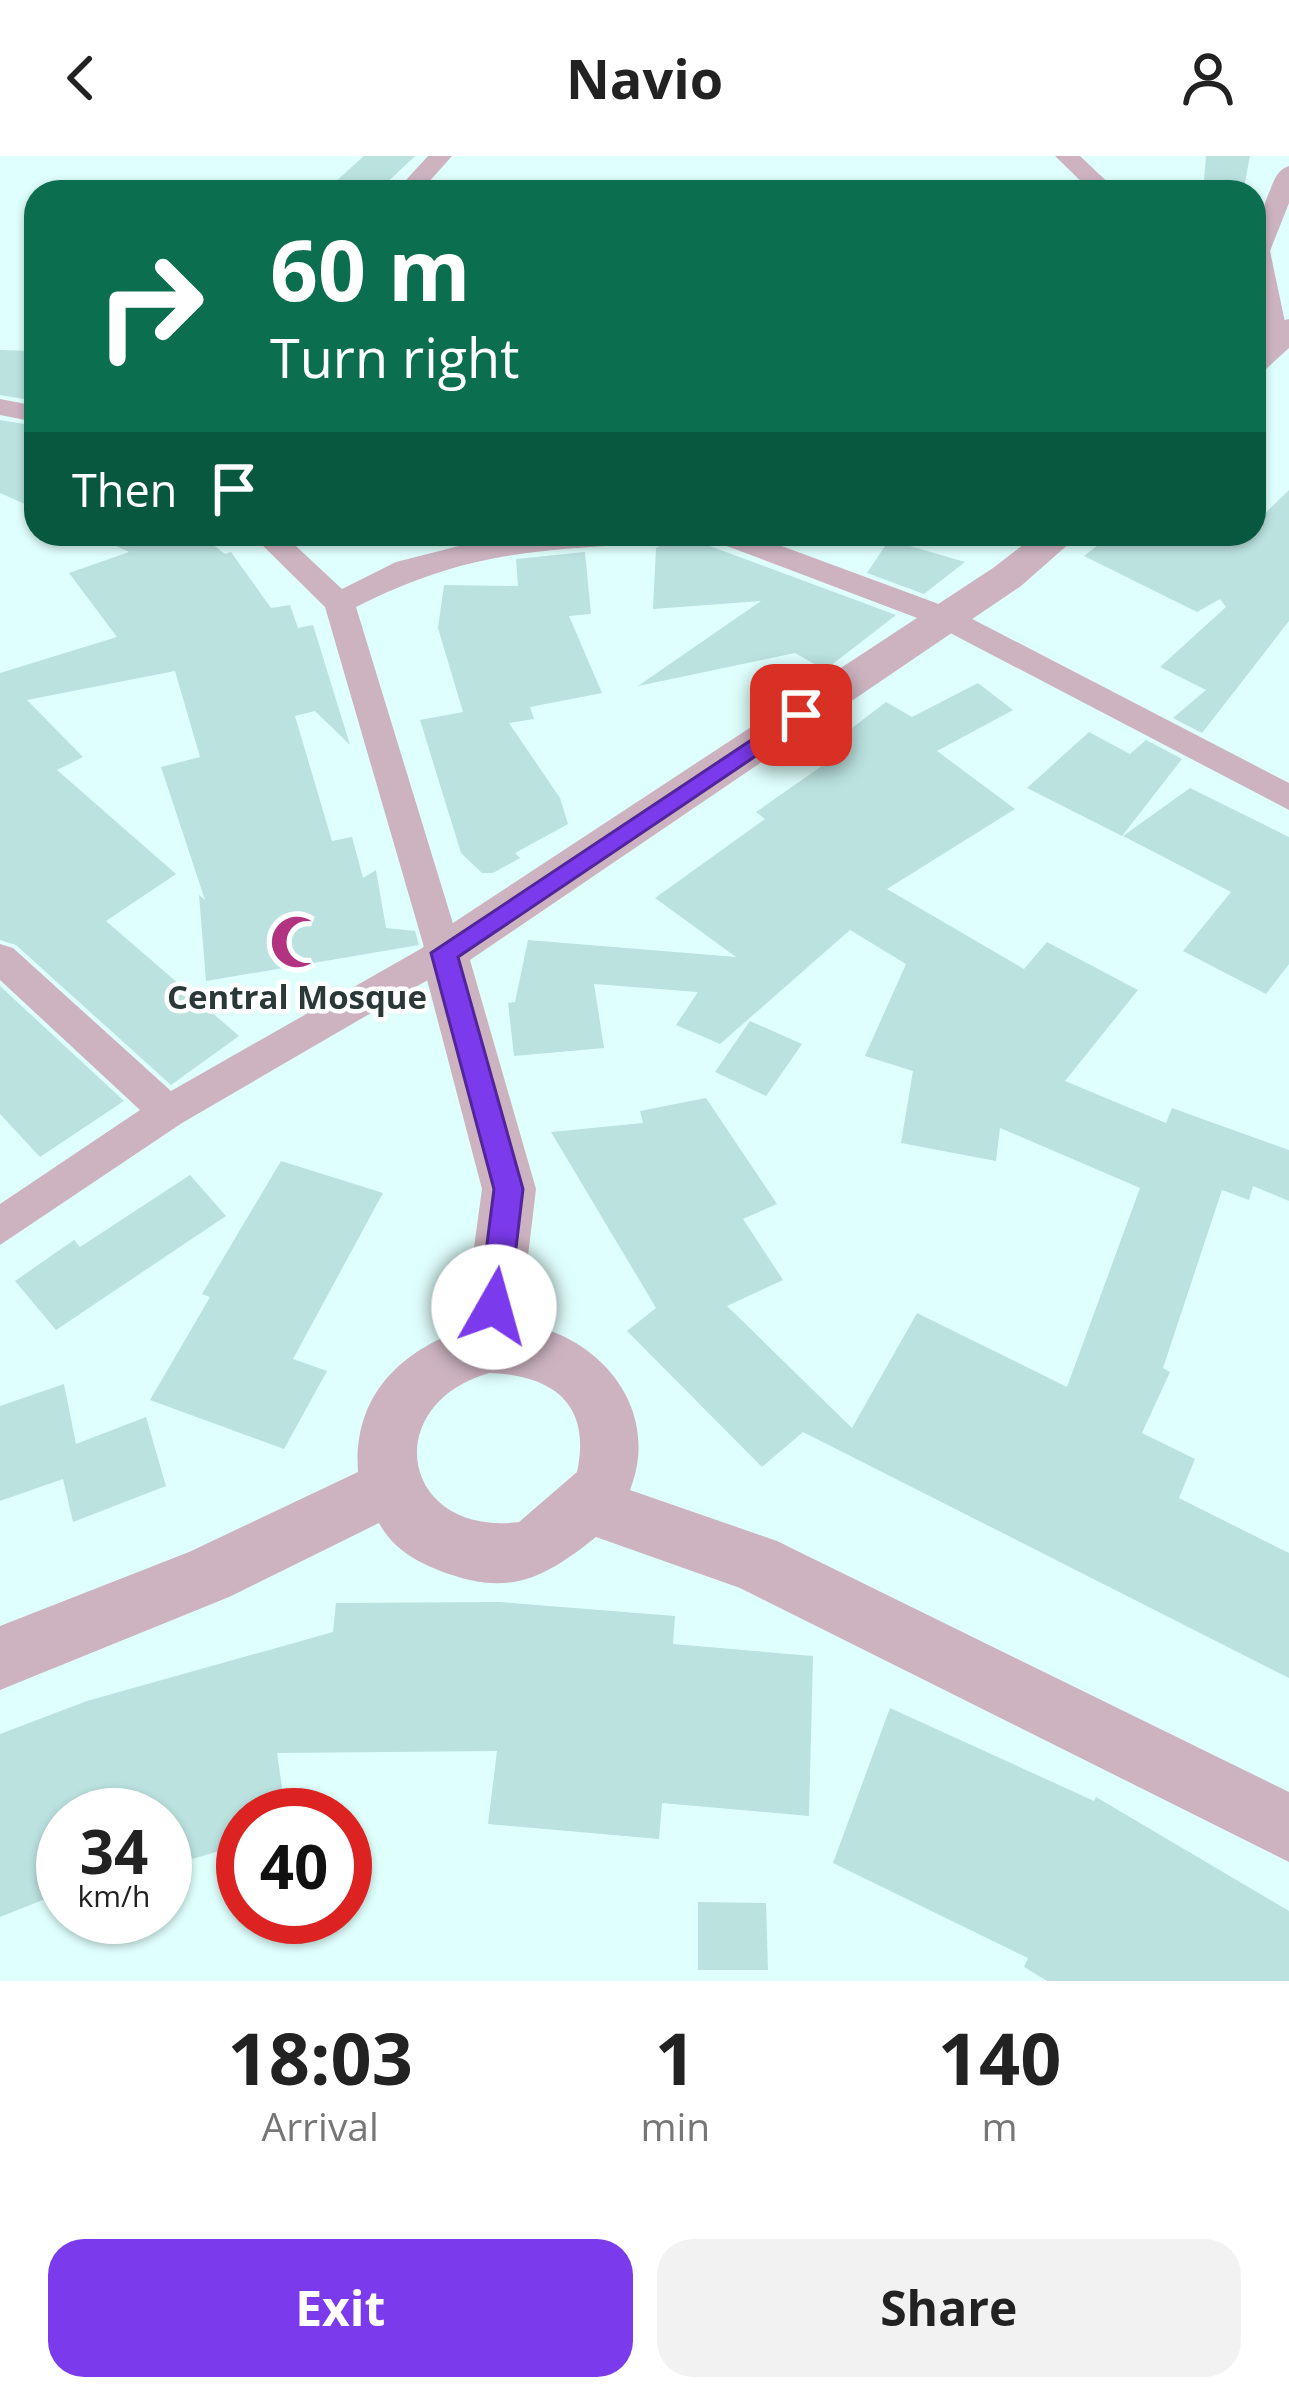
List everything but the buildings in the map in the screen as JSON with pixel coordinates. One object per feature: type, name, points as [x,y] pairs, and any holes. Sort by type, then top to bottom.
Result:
[{"type":"street","points":[[418,180],[441,156]]},
{"type":"street","points":[[1066,156],[1093,180]]},
{"type":"street","points":[[1266,227],[1289,173]]},
{"type":"street","points":[[1266,279],[1285,332]]},
{"type":"street","points":[[279,546],[339,603],[444,953],[508,1189],[489,1347]]},
{"type":"street","points":[[339,603],[406,569],[494,546]]},
{"type":"street","points":[[753,546],[944,617],[1289,798]]},
{"type":"street","points":[[0,1227],[168,1112],[444,953],[1007,577],[1046,546]]},
{"type":"street","points":[[0,958],[168,1112]]},
{"type":"street","points":[[489,1347],[529,1349],[562,1361],[589,1385],[606,1417],[610,1449],[602,1485],[588,1505],[534,1547],[494,1555],[439,1543],[409,1518],[390,1487],[388,1431],[404,1397],[452,1357],[489,1347]]},
{"type":"street","points":[[0,1658],[207,1575],[390,1487]]},
{"type":"street","points":[[588,1505],[755,1563],[1289,1828]]},
{"type":"place","name":"Central Mosque","points":[[297,942]]},
{"type":"route","points":[[494,1307],[508,1189],[444,953],[801,715]]}]
